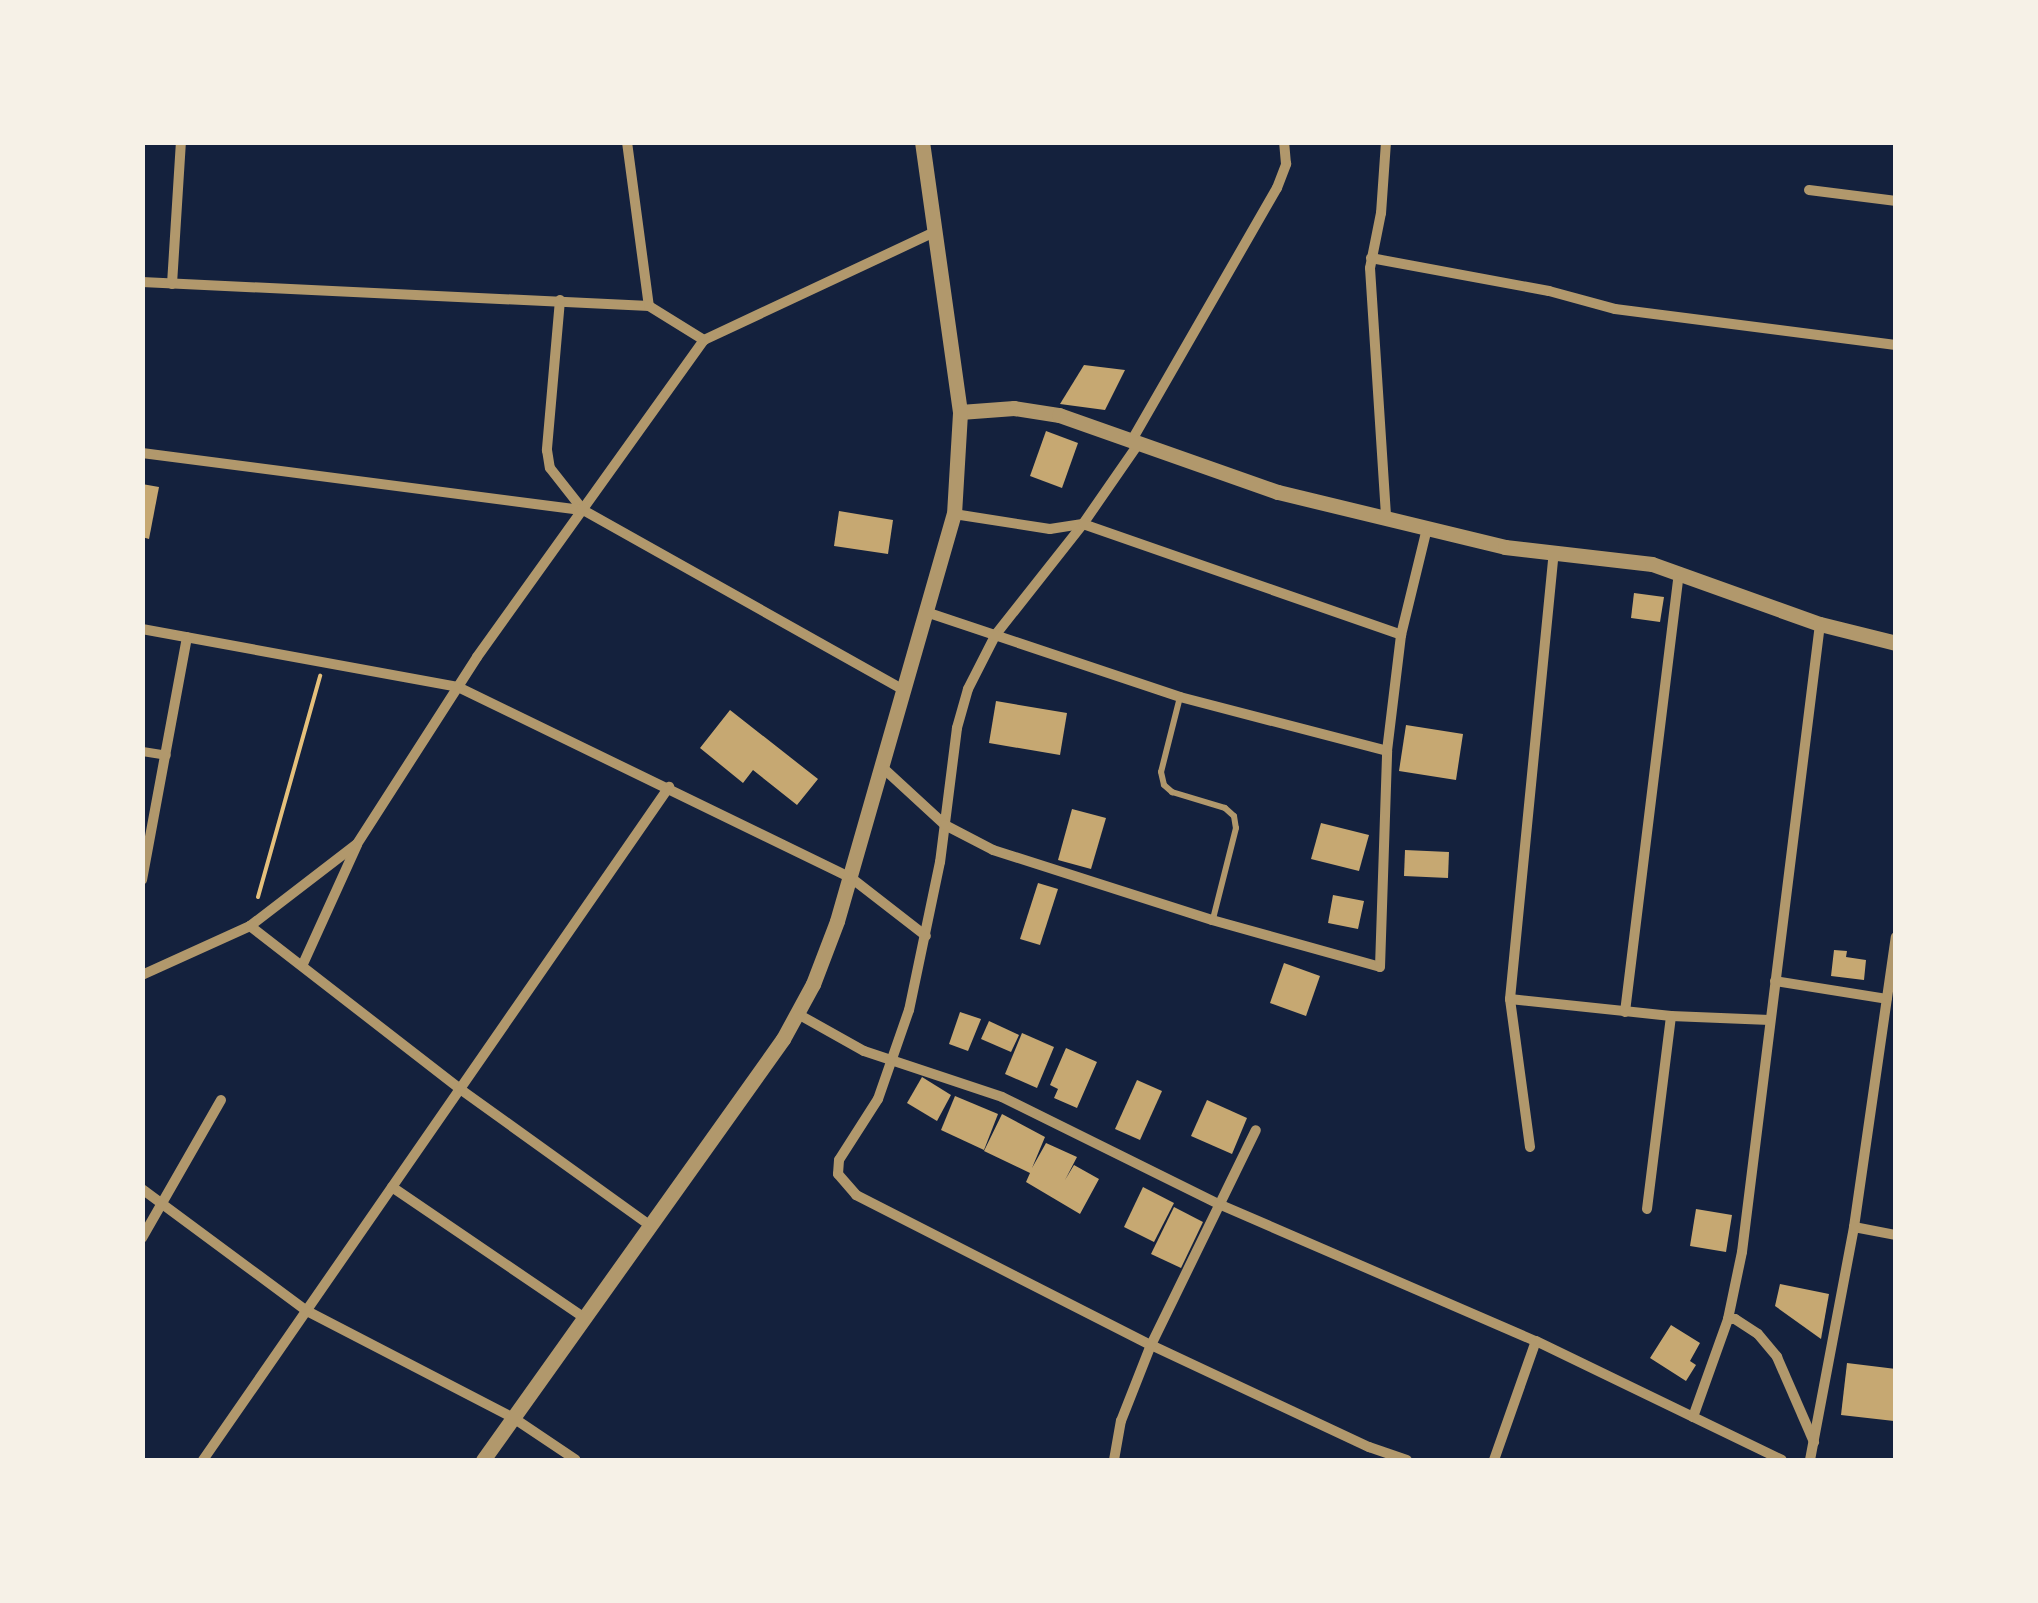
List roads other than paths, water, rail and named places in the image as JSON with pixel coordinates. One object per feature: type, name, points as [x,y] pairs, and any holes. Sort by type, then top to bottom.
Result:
[{"type":"street","points":[[172,284],[181,142]]},
{"type":"street","points":[[627,142],[650,306]]},
{"type":"street","points":[[483,1460],[796,1014],[814,984],[850,878],[954,514],[960,412],[922,142]]},
{"type":"street","points":[[1284,142],[1286,164],[1277,188],[1136,441],[1083,524],[996,634],[962,704],[926,936],[893,1060],[878,1099],[839,1160],[838,1174],[856,1195],[1152,1345],[1369,1447],[1407,1460]]},
{"type":"street","points":[[1371,142],[1385,144],[1370,305],[1381,386],[1386,518]]},
{"type":"street","points":[[1808,190],[1896,201]]},
{"type":"street","points":[[303,964],[358,844],[458,687],[704,340],[935,232]]},
{"type":"street","points":[[1372,258],[1549,292],[1615,309],[1896,345]]},
{"type":"street","points":[[142,282],[650,306],[704,340]]},
{"type":"street","points":[[560,300],[548,450],[550,468],[583,510]]},
{"type":"street","points":[[960,412],[1014,408],[1044,413],[1136,441],[1236,479],[1505,548],[1652,564],[1820,624],[1896,643]]},
{"type":"street","points":[[142,453],[583,510],[902,689]]},
{"type":"street","points":[[954,514],[1050,530],[1083,524],[1402,634]]},
{"type":"street","points":[[882,767],[945,825],[992,850],[1212,920],[1380,967],[1387,751],[1402,634],[1427,528]]},
{"type":"street","points":[[1530,1147],[1510,998],[1554,554]]},
{"type":"street","points":[[1624,1012],[1680,574]]},
{"type":"street","points":[[926,612],[1180,698],[1387,751]]},
{"type":"street","points":[[1693,1417],[1728,1320],[1742,1252],[1820,624]]},
{"type":"street","points":[[142,629],[458,687],[850,878],[926,936]]},
{"type":"street","points":[[142,880],[187,637]]},
{"type":"street","points":[[142,752],[166,755]]},
{"type":"street","points":[[203,1460],[669,787]]},
{"type":"street","points":[[142,975],[250,926],[358,844]]},
{"type":"street","points":[[250,926],[460,1088],[648,1224]]},
{"type":"street","points":[[1810,1460],[1854,1227],[1896,937]]},
{"type":"street","points":[[1775,981],[1887,999]]},
{"type":"street","points":[[1510,998],[1671,1016],[1770,1020]]},
{"type":"street","points":[[796,1014],[864,1051],[1002,1097],[1222,1205],[1536,1340],[1782,1460]]},
{"type":"street","points":[[1646,1210],[1671,1016]]},
{"type":"street","points":[[142,1238],[221,1100]]},
{"type":"street","points":[[1114,1460],[1120,1421],[1152,1345],[1256,1130]]},
{"type":"street","points":[[392,1187],[583,1317]]},
{"type":"street","points":[[142,1189],[307,1311],[515,1419],[576,1460]]},
{"type":"street","points":[[1854,1227],[1896,1235]]},
{"type":"street","points":[[1728,1320],[1735,1319],[1758,1334],[1777,1358],[1814,1443]]},
{"type":"street","points":[[1494,1460],[1536,1340]]},
{"type":"lane","points":[[1180,698],[1161,772],[1164,785],[1172,792],[1225,808],[1234,816],[1236,828],[1212,920]]}]
